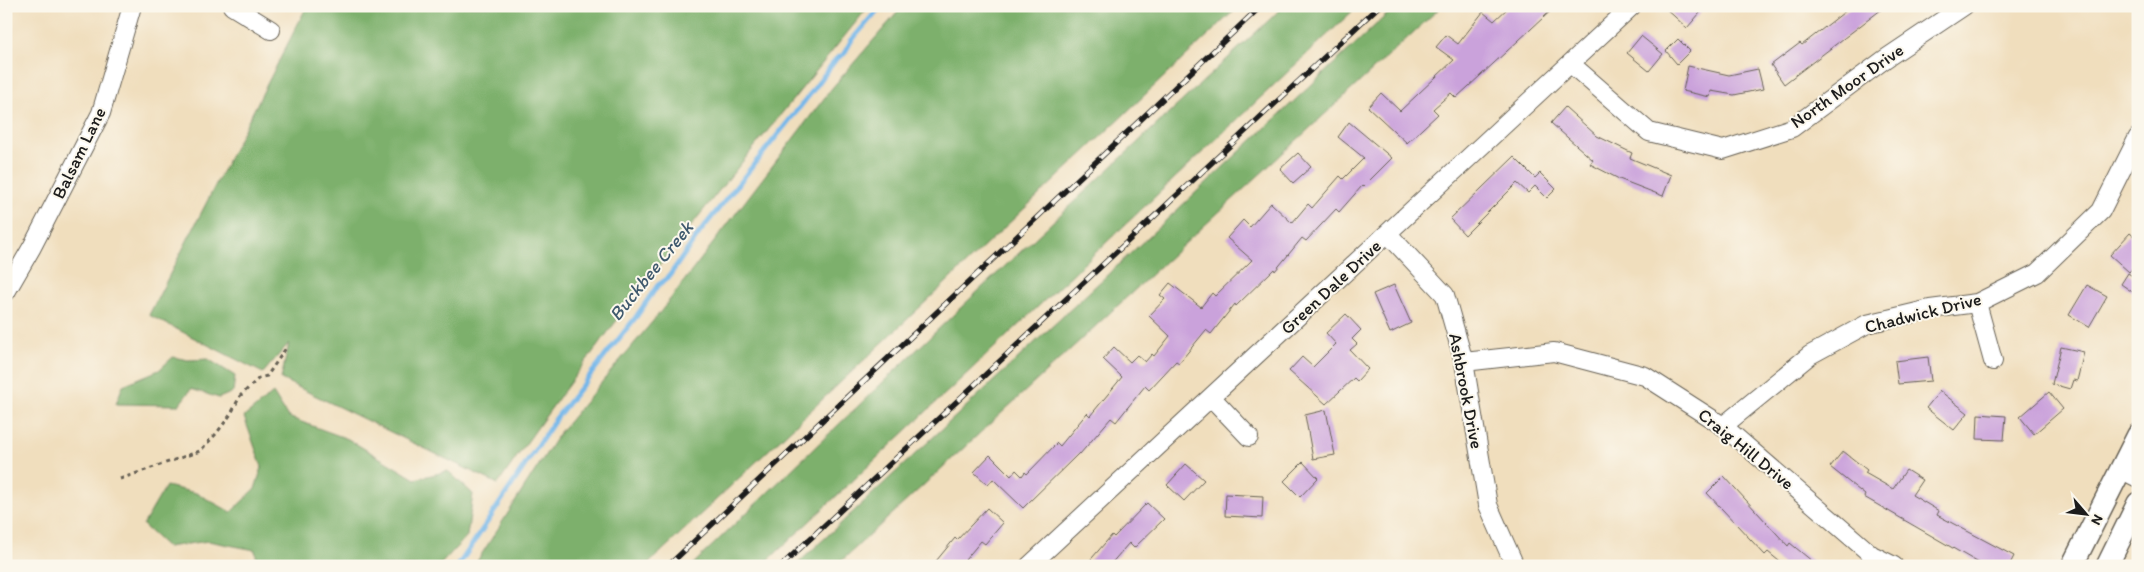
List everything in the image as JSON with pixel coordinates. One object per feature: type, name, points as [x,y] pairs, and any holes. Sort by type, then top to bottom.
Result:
[{"type":"main road","points":[[2072,566],[2129,473],[2138,435]]},
{"type":"main road","points":[[2106,566],[2138,503]]},
{"type":"street","name":"Balsam Lane","points":[[6,292],[32,247],[101,113],[132,6]]},
{"type":"street","points":[[232,6],[271,30]]},
{"type":"street","name":"Green Dale Drive","points":[[1029,566],[1632,6]]},
{"type":"street","name":"North Moor Drive","points":[[1570,64],[1649,132],[1723,150],[1792,128],[1885,58],[1964,6]]},
{"type":"street","name":"Chadwick Drive","points":[[1723,426],[1810,354],[1867,324],[1930,309],[1977,303],[2037,273],[2101,211],[2138,138]]},
{"type":"street","name":"Ashbrook Drive","points":[[1388,234],[1445,295],[1464,362],[1488,505],[1515,566]]},
{"type":"street","points":[[1977,303],[1993,361]]},
{"type":"street","name":"Craig Hill Drive","points":[[1464,362],[1554,352],[1645,376],[1723,426],[1872,555],[1894,566]]},
{"type":"street","points":[[1212,397],[1249,437]]},
{"type":"path","points":[[120,479],[200,451],[226,421],[240,396],[259,378],[267,376],[286,348]]},
{"type":"green space","points":[[307,6],[869,6],[632,301],[541,422],[498,484],[281,379],[289,343],[263,373],[149,315]]},
{"type":"green space","points":[[903,6],[1239,6],[646,566],[474,566],[560,432],[658,315],[832,88]]},
{"type":"green space","points":[[1284,6],[1358,6],[762,566],[691,566],[974,295]]},
{"type":"green space","points":[[1396,6],[1442,6],[836,566],[795,566]]},
{"type":"green space","points":[[173,357],[188,360],[208,359],[235,376],[233,392],[219,398],[191,389],[179,405],[116,404],[123,385],[159,370]]},
{"type":"green space","points":[[273,393],[288,417],[348,439],[415,479],[448,471],[473,494],[467,536],[439,566],[258,566],[255,550],[208,541],[167,547],[143,525],[166,486],[196,493],[231,512],[255,489],[262,467],[244,417]]},
{"type":"building","points":[[1510,6],[1556,6],[1456,98],[1451,93],[1433,109],[1438,114],[1407,143],[1368,107],[1381,93],[1400,111],[1454,60],[1436,47],[1446,35],[1458,44],[1483,12],[1494,21]]},
{"type":"building","points":[[1663,6],[1706,6],[1687,28]]},
{"type":"building","points":[[1852,6],[1886,6],[1784,84],[1771,65],[1800,43],[1802,45]]},
{"type":"building","points":[[1641,36],[1663,54],[1649,71],[1627,53]]},
{"type":"building","points":[[1678,39],[1690,51],[1677,64],[1666,51]]},
{"type":"building","points":[[1688,66],[1729,75],[1758,69],[1763,89],[1734,95],[1711,91],[1710,97],[1683,91]]},
{"type":"building","points":[[1565,107],[1597,136],[1632,153],[1630,158],[1671,175],[1663,196],[1619,179],[1590,164],[1593,160],[1551,123]]},
{"type":"building","points":[[1349,122],[1392,158],[1362,186],[1339,212],[1336,209],[1306,241],[1302,238],[1275,271],[1274,269],[1236,306],[1235,304],[1211,334],[1206,330],[1179,363],[1176,361],[1149,390],[1145,386],[1116,422],[1111,418],[1080,454],[1023,508],[993,479],[988,485],[974,472],[990,455],[1011,476],[1016,470],[1022,476],[1025,472],[1027,474],[1057,443],[1060,446],[1087,413],[1090,416],[1122,377],[1103,359],[1114,347],[1130,362],[1137,355],[1145,362],[1152,354],[1154,356],[1170,336],[1149,316],[1165,299],[1160,295],[1170,283],[1201,307],[1212,293],[1215,296],[1252,260],[1227,238],[1243,220],[1250,227],[1271,203],[1292,223],[1308,204],[1312,208],[1340,176],[1343,179],[1364,158],[1338,137]]},
{"type":"building","points":[[1298,153],[1311,167],[1293,183],[1280,169]]},
{"type":"building","points":[[1514,157],[1535,178],[1540,173],[1556,189],[1547,198],[1535,186],[1528,193],[1517,183],[1465,235],[1450,219]]},
{"type":"building","points":[[2130,233],[2138,240],[2138,262],[2129,272],[2110,255]]},
{"type":"building","points":[[2128,273],[2138,280],[2138,296],[2121,284]]},
{"type":"building","points":[[1394,285],[1411,323],[1390,333],[1373,294]]},
{"type":"building","points":[[2087,285],[2107,296],[2089,327],[2069,315]]},
{"type":"building","points":[[1346,314],[1361,330],[1352,339],[1357,344],[1350,350],[1368,369],[1357,381],[1354,378],[1326,404],[1289,371],[1302,357],[1313,367],[1336,344],[1326,333]]},
{"type":"building","points":[[2061,347],[2084,352],[2077,381],[2073,380],[2070,389],[2052,384]]},
{"type":"building","points":[[1928,357],[1931,381],[1898,384],[1895,361]]},
{"type":"building","points":[[1940,391],[1968,413],[1954,430],[1926,408]]},
{"type":"building","points":[[2049,392],[2063,409],[2034,434],[2020,417]]},
{"type":"building","points":[[1326,410],[1335,455],[1313,459],[1305,415]]},
{"type":"building","points":[[1978,414],[2006,416],[2004,440],[1977,439]]},
{"type":"building","points":[[1843,451],[1867,470],[1865,473],[1893,489],[1906,470],[1922,480],[1912,495],[1939,511],[1937,515],[2014,556],[2009,566],[1984,566],[1864,497],[1865,495],[1830,467]]},
{"type":"building","points":[[1303,462],[1318,478],[1300,497],[1284,481]]},
{"type":"building","points":[[1186,464],[1204,480],[1184,501],[1167,485]]},
{"type":"building","points":[[1724,476],[1788,546],[1790,543],[1818,566],[1785,566],[1768,552],[1765,555],[1707,493]]},
{"type":"building","points":[[1226,494],[1263,496],[1262,518],[1225,516]]},
{"type":"building","points":[[1147,503],[1164,519],[1134,548],[1129,543],[1109,566],[1085,566],[1112,535],[1114,537]]},
{"type":"building","points":[[987,508],[1003,523],[985,544],[981,541],[960,566],[932,566],[955,538],[957,540]]},
{"type":"waterway","name":"Buckbee Creek","points":[[458,566],[557,417],[636,317],[658,285],[667,279],[700,232],[836,59],[844,54],[851,41],[881,6]]},
{"type":"railway","points":[[668,566],[1261,6]]},
{"type":"railway","points":[[781,566],[1379,6]]}]
